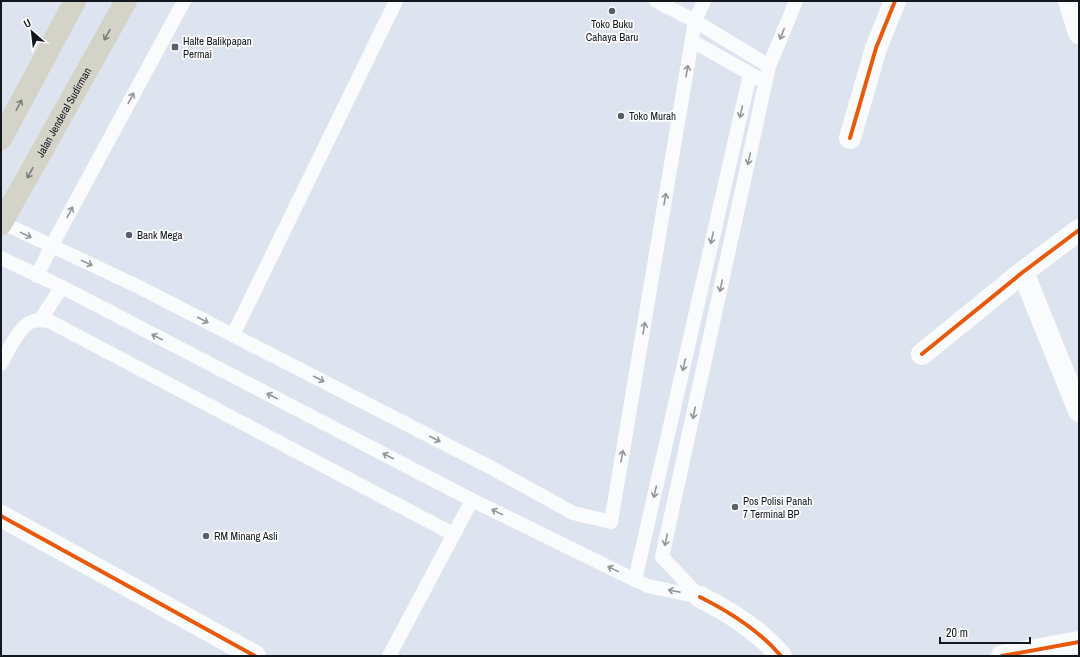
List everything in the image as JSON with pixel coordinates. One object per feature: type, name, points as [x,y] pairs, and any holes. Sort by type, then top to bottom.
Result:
[{"type":"highway","points":[[1,139],[75,1]]},
{"type":"highway","name":"Jalan Jenderal Sudirman","points":[[1,223],[126,1]]},
{"type":"street","points":[[850,138],[876,48],[895,1]]},
{"type":"street","points":[[1069,1],[1079,33]]},
{"type":"street","points":[[922,354],[1023,272],[1079,230]]},
{"type":"street","points":[[1023,272],[1079,411]]},
{"type":"street","points":[[1,516],[255,656]]},
{"type":"street","points":[[700,597],[734,616],[758,633],[781,656]]},
{"type":"street","points":[[1002,656],[1079,642]]},
{"type":"lane","points":[[37,276],[51,247],[184,1]]},
{"type":"lane","points":[[233,335],[396,1]]},
{"type":"lane","points":[[656,1],[695,21],[769,66]]},
{"type":"lane","points":[[1,223],[139,287],[488,466],[573,513],[611,522],[695,21],[704,1]]},
{"type":"lane","points":[[700,597],[662,557],[769,66],[796,1]]},
{"type":"lane","points":[[692,41],[766,83]]},
{"type":"lane","points":[[635,580],[750,74]]},
{"type":"lane","points":[[1,258],[472,500],[635,580],[648,586],[700,597]]},
{"type":"lane","points":[[40,320],[62,288]]},
{"type":"lane","points":[[1,364],[23,328],[33,321],[49,321],[453,534]]},
{"type":"lane","points":[[389,656],[472,500]]},
{"type":"cycle path","points":[[850,138],[876,48],[895,1]]},
{"type":"cycle path","points":[[922,354],[1023,272],[1079,230]]},
{"type":"cycle path","points":[[1,516],[255,656]]},
{"type":"cycle path","points":[[700,597],[744,622],[781,656]]},
{"type":"cycle path","points":[[1002,656],[1079,642]]},
{"type":"place","name":"Toko Buku Cahaya Baru","points":[[612,11]]},
{"type":"place","name":"Halte Balikpapan Permai","points":[[175,47]]},
{"type":"place","name":"Toko Murah","points":[[621,116]]},
{"type":"place","name":"Bank Mega","points":[[129,235]]},
{"type":"place","name":"Pos Polisi Panah 7 Terminal BP","points":[[735,507]]},
{"type":"place","name":"RM Minang Asli","points":[[206,536]]}]
